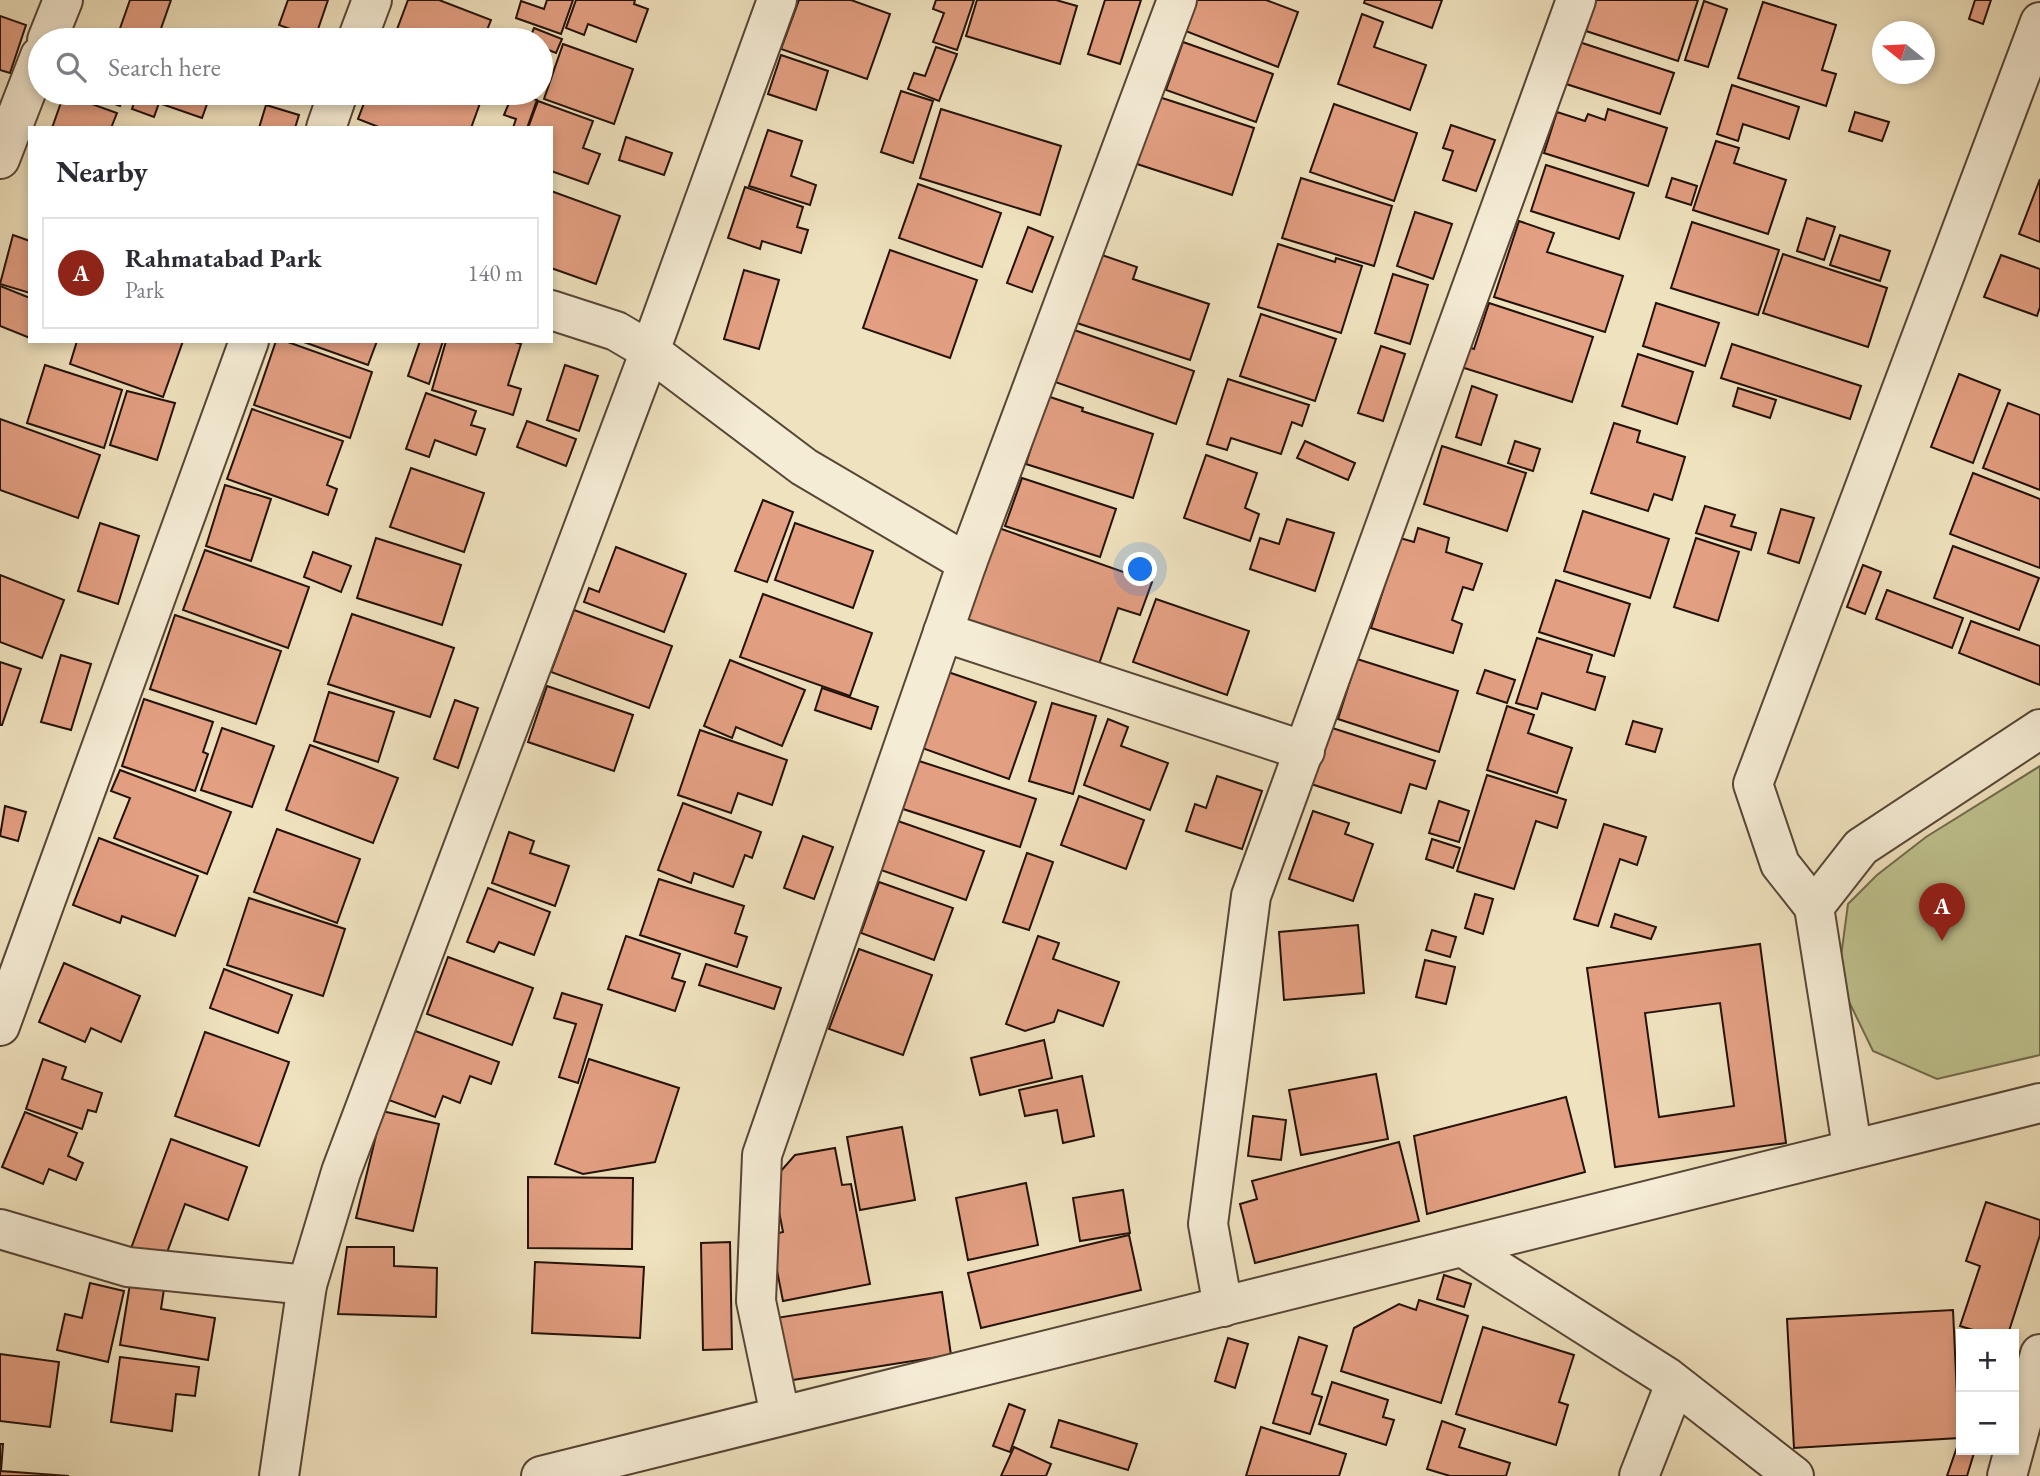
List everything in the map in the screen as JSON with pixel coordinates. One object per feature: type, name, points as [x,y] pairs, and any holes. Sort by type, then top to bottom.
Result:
[{"type":"street","points":[[52,28],[62,0]]},
{"type":"street","points":[[362,28],[372,0]]},
{"type":"street","points":[[279,1476],[307,1285],[341,1172],[650,351],[777,0]]},
{"type":"street","points":[[780,1415],[756,1301],[762,1155],[967,563],[1177,0]]},
{"type":"street","points":[[1223,1307],[1208,1224],[1251,896],[1306,751],[1576,0]]},
{"type":"street","points":[[1852,1147],[1814,908],[1780,864],[1753,784],[2040,22]]},
{"type":"street","points":[[0,159],[28,88]]},
{"type":"street","points":[[327,126],[334,105]]},
{"type":"street","points":[[553,311],[616,331],[650,351],[804,467],[967,563]]},
{"type":"street","points":[[0,1027],[247,343]]},
{"type":"street","points":[[943,632],[1306,751]]},
{"type":"street","points":[[1814,908],[1861,847],[2040,729]]},
{"type":"street","points":[[541,1476],[1464,1248],[1852,1147],[2040,1103]]},
{"type":"street","points":[[0,1229],[128,1267],[307,1285]]},
{"type":"street","points":[[1464,1248],[1675,1384],[1794,1476]]},
{"type":"street","points":[[2007,1476],[2040,1354]]},
{"type":"street","points":[[1639,1476],[1675,1384]]},
{"type":"green space","points":[[2040,766],[2040,1055],[1937,1079],[1873,1051],[1838,979],[1848,904],[1877,875],[1926,837]]},
{"type":"building","points":[[130,0],[171,0],[161,28],[120,28]]},
{"type":"building","points":[[288,0],[328,0],[318,28],[287,28],[279,25]]},
{"type":"building","points":[[408,0],[439,0],[491,20],[488,28],[398,28]]},
{"type":"building","points":[[547,0],[573,0],[561,34],[553,31],[553,28],[544,28],[516,18],[521,1],[544,9]]},
{"type":"building","points":[[576,0],[635,0],[634,4],[648,9],[636,42],[588,24],[584,35],[566,28]]},
{"type":"building","points":[[799,0],[851,0],[890,14],[867,79],[781,49]]},
{"type":"building","points":[[936,0],[974,0],[957,50],[933,42],[944,13],[933,9]]},
{"type":"building","points":[[977,0],[1056,0],[1077,6],[1060,64],[966,36]]},
{"type":"building","points":[[1105,0],[1141,0],[1120,64],[1088,54]]},
{"type":"building","points":[[1194,0],[1266,0],[1298,12],[1278,67],[1183,30]]},
{"type":"building","points":[[1365,0],[1442,0],[1432,28],[1364,3]]},
{"type":"building","points":[[1596,0],[1698,0],[1678,61],[1586,31]]},
{"type":"building","points":[[1975,0],[1991,0],[1983,24],[1969,19]]},
{"type":"building","points":[[1704,1],[1727,9],[1708,67],[1685,60]]},
{"type":"building","points":[[1763,2],[1836,25],[1822,70],[1836,74],[1826,106],[1738,78]]},
{"type":"building","points":[[1362,14],[1383,22],[1374,47],[1426,65],[1410,110],[1338,84]]},
{"type":"building","points":[[0,16],[26,25],[10,73],[0,70]]},
{"type":"building","points":[[553,35],[562,39],[556,53],[553,52]]},
{"type":"building","points":[[1576,41],[1674,73],[1660,114],[1563,83]]},
{"type":"building","points":[[1183,42],[1273,74],[1256,122],[1166,90]]},
{"type":"building","points":[[563,44],[633,69],[614,124],[553,102],[553,73]]},
{"type":"building","points":[[936,47],[957,54],[939,101],[908,89],[914,73],[925,76]]},
{"type":"building","points":[[781,55],[828,71],[816,110],[768,94]]},
{"type":"building","points":[[1732,85],[1799,107],[1789,139],[1743,124],[1738,141],[1717,134]]},
{"type":"building","points":[[901,91],[933,101],[913,163],[881,152]]},
{"type":"building","points":[[1156,96],[1254,128],[1232,195],[1134,163]]},
{"type":"building","points":[[1334,104],[1417,133],[1394,201],[1310,172]]},
{"type":"building","points":[[60,105],[95,105],[117,113],[112,126],[53,126]]},
{"type":"building","points":[[133,105],[158,105],[154,117],[132,109]]},
{"type":"building","points":[[165,105],[207,105],[202,118]]},
{"type":"building","points":[[266,105],[299,115],[296,126],[260,126]]},
{"type":"building","points":[[363,105],[479,105],[472,126],[376,126],[358,119]]},
{"type":"building","points":[[508,105],[535,105],[528,126],[514,126],[516,119],[504,115]]},
{"type":"building","points":[[537,105],[549,105],[593,121],[583,148],[600,154],[588,184],[553,172],[553,126],[529,126]]},
{"type":"building","points":[[941,109],[1061,146],[1040,215],[920,178]]},
{"type":"building","points":[[1608,109],[1667,128],[1648,186],[1544,153],[1557,112],[1585,121],[1588,114],[1605,120]]},
{"type":"building","points":[[1855,112],[1889,122],[1882,141],[1849,131]]},
{"type":"building","points":[[1451,125],[1495,140],[1476,191],[1443,180],[1453,151],[1443,148]]},
{"type":"building","points":[[768,130],[802,141],[791,176],[816,185],[810,205],[749,186]]},
{"type":"building","points":[[626,137],[672,153],[664,175],[619,160]]},
{"type":"building","points":[[1716,141],[1739,148],[1734,163],[1786,180],[1768,234],[1693,210]]},
{"type":"building","points":[[1546,165],[1634,193],[1619,239],[1531,211]]},
{"type":"building","points":[[1301,178],[1392,206],[1374,266],[1282,238]]},
{"type":"building","points":[[1672,178],[1697,186],[1691,205],[1666,197]]},
{"type":"building","points":[[2040,179],[2040,242],[2019,234]]},
{"type":"building","points":[[918,184],[1001,213],[982,267],[899,238]]},
{"type":"building","points":[[745,187],[803,207],[797,227],[808,230],[801,253],[762,241],[760,249],[728,238]]},
{"type":"building","points":[[553,192],[620,216],[596,284],[553,269]]},
{"type":"building","points":[[1415,212],[1452,224],[1433,279],[1397,266]]},
{"type":"building","points":[[1807,218],[1835,227],[1824,260],[1797,251]]},
{"type":"building","points":[[1519,221],[1554,233],[1547,252],[1623,276],[1605,332],[1494,297]]},
{"type":"building","points":[[1692,222],[1779,250],[1758,315],[1671,288]]},
{"type":"building","points":[[1028,227],[1053,237],[1032,292],[1007,283]]},
{"type":"building","points":[[13,235],[28,240],[28,292],[0,284]]},
{"type":"building","points":[[1840,235],[1890,251],[1880,281],[1830,265]]},
{"type":"building","points":[[1278,244],[1335,262],[1336,258],[1362,266],[1341,333],[1258,307]]},
{"type":"building","points":[[890,250],[977,280],[950,358],[863,328]]},
{"type":"building","points":[[1099,254],[1137,267],[1133,279],[1209,304],[1190,360],[1077,323]]},
{"type":"building","points":[[1783,254],[1887,288],[1868,347],[1763,313]]},
{"type":"building","points":[[2001,255],[2040,269],[2040,307],[2037,316],[1984,297]]},
{"type":"building","points":[[744,270],[779,280],[759,349],[724,339]]},
{"type":"building","points":[[1393,274],[1428,285],[1410,344],[1375,333]]},
{"type":"building","points":[[0,286],[28,297],[28,337],[0,326]]},
{"type":"building","points":[[1489,303],[1593,337],[1572,402],[1458,366],[1465,346],[1474,349]]},
{"type":"building","points":[[1656,303],[1719,323],[1705,366],[1643,346]]},
{"type":"building","points":[[1261,314],[1336,339],[1315,401],[1240,376]]},
{"type":"building","points":[[1074,330],[1194,371],[1176,424],[1055,382]]},
{"type":"building","points":[[76,343],[182,343],[163,397],[70,364]]},
{"type":"building","points":[[275,343],[291,343],[372,372],[350,438],[254,405]]},
{"type":"building","points":[[307,343],[376,343],[368,365]]},
{"type":"building","points":[[419,343],[442,343],[429,384],[408,376]]},
{"type":"building","points":[[445,343],[521,344],[508,385],[521,389],[513,415],[432,390]]},
{"type":"building","points":[[1732,344],[1861,386],[1850,419],[1721,378]]},
{"type":"building","points":[[1381,346],[1405,354],[1383,421],[1358,413]]},
{"type":"building","points":[[1638,354],[1693,372],[1677,424],[1622,406]]},
{"type":"building","points":[[45,365],[122,390],[104,448],[27,423]]},
{"type":"building","points":[[565,365],[598,376],[579,431],[547,420]]},
{"type":"building","points":[[1959,374],[2000,390],[1973,463],[1931,447]]},
{"type":"building","points":[[1228,379],[1309,405],[1302,426],[1292,422],[1281,454],[1231,438],[1227,450],[1207,444]]},
{"type":"building","points":[[1472,386],[1497,395],[1481,445],[1456,437]]},
{"type":"building","points":[[1738,388],[1776,400],[1770,418],[1733,406]]},
{"type":"building","points":[[127,391],[175,403],[157,460],[110,445]]},
{"type":"building","points":[[426,393],[476,411],[471,425],[485,429],[476,455],[435,440],[429,457],[406,449]]},
{"type":"building","points":[[1047,396],[1083,408],[1082,411],[1153,434],[1133,498],[1026,464]]},
{"type":"building","points":[[2008,403],[2040,415],[2040,490],[1983,468]]},
{"type":"building","points":[[252,409],[343,441],[327,485],[337,489],[328,515],[227,479]]},
{"type":"building","points":[[0,419],[100,455],[78,518],[0,490]]},
{"type":"building","points":[[527,421],[576,439],[566,466],[517,447]]},
{"type":"building","points":[[1614,423],[1640,431],[1637,442],[1685,457],[1672,500],[1654,494],[1648,511],[1591,493]]},
{"type":"building","points":[[1305,441],[1355,463],[1348,480],[1297,458]]},
{"type":"building","points":[[1515,441],[1540,449],[1533,471],[1508,463]]},
{"type":"building","points":[[1442,446],[1526,473],[1507,531],[1424,504]]},
{"type":"building","points":[[1206,455],[1257,473],[1245,508],[1259,514],[1250,541],[1184,518]]},
{"type":"building","points":[[411,468],[484,493],[464,552],[390,527]]},
{"type":"building","points":[[1973,473],[2040,499],[2040,568],[1950,534]]},
{"type":"building","points":[[1022,478],[1116,509],[1100,557],[1005,526]]},
{"type":"building","points":[[225,485],[271,499],[251,561],[206,546]]},
{"type":"building","points":[[763,500],[793,512],[767,582],[735,571]]},
{"type":"building","points":[[1705,506],[1735,515],[1731,526],[1756,533],[1751,550],[1696,533]]},
{"type":"building","points":[[1781,509],[1814,518],[1799,563],[1768,553]]},
{"type":"building","points":[[1583,511],[1669,539],[1650,598],[1564,571]]},
{"type":"building","points":[[1287,519],[1334,533],[1315,591],[1250,569],[1260,538],[1279,544]]},
{"type":"building","points":[[100,523],[139,536],[118,604],[78,591]]},
{"type":"building","points":[[795,523],[873,551],[853,608],[775,580]]},
{"type":"building","points":[[993,526],[1152,582],[1140,615],[1118,608],[1095,676],[957,628]]},
{"type":"building","points":[[1418,528],[1449,538],[1446,552],[1482,564],[1473,590],[1463,587],[1452,620],[1462,624],[1453,653],[1371,628],[1400,538],[1414,542]]},
{"type":"building","points":[[376,538],[461,565],[442,625],[357,598]]},
{"type":"building","points":[[1696,538],[1739,552],[1718,621],[1674,607]]},
{"type":"building","points":[[1953,546],[2039,578],[2019,630],[1934,598]]},
{"type":"building","points":[[616,547],[686,574],[664,632],[584,602],[589,588],[599,592]]},
{"type":"building","points":[[205,550],[309,587],[288,648],[183,610]]},
{"type":"building","points":[[313,552],[351,566],[341,592],[304,577]]},
{"type":"building","points":[[1863,565],[1881,572],[1865,614],[1847,607]]},
{"type":"building","points":[[0,575],[64,600],[42,658],[0,642]]},
{"type":"building","points":[[1556,580],[1630,604],[1614,656],[1539,632]]},
{"type":"building","points":[[1887,590],[1963,618],[1952,648],[1876,619]]},
{"type":"building","points":[[763,594],[872,633],[850,696],[740,657]]},
{"type":"building","points":[[1156,599],[1249,631],[1227,695],[1133,662]]},
{"type":"building","points":[[574,610],[672,646],[649,708],[551,672]]},
{"type":"building","points":[[352,614],[454,648],[430,717],[328,684]]},
{"type":"building","points":[[175,615],[281,651],[256,724],[150,689]]},
{"type":"building","points":[[1971,621],[2040,646],[2040,685],[1959,653]]},
{"type":"building","points":[[1537,638],[1592,655],[1587,672],[1605,677],[1595,710],[1542,693],[1537,709],[1516,703]]},
{"type":"building","points":[[61,655],[91,664],[71,730],[41,722]]},
{"type":"building","points":[[1357,659],[1458,691],[1439,752],[1338,719]]},
{"type":"building","points":[[730,660],[805,690],[782,746],[736,727],[732,738],[704,726]]},
{"type":"building","points":[[0,662],[21,669],[2,725],[0,725]]},
{"type":"building","points":[[1485,670],[1515,680],[1507,703],[1477,693]]},
{"type":"building","points":[[948,672],[1036,702],[1009,779],[922,748]]},
{"type":"building","points":[[547,686],[633,715],[614,771],[528,742]]},
{"type":"building","points":[[822,688],[878,707],[871,729],[815,710]]},
{"type":"building","points":[[329,692],[394,712],[378,762],[314,741]]},
{"type":"building","points":[[144,699],[213,722],[203,752],[208,754],[195,791],[122,766]]},
{"type":"building","points":[[455,700],[478,708],[458,768],[434,759]]},
{"type":"building","points":[[1052,703],[1096,716],[1073,794],[1029,781]]},
{"type":"building","points":[[1507,706],[1534,715],[1528,733],[1572,748],[1557,793],[1487,770]]},
{"type":"building","points":[[1108,719],[1128,727],[1121,746],[1168,763],[1150,810],[1084,785]]},
{"type":"building","points":[[1633,721],[1662,729],[1655,752],[1626,744]]},
{"type":"building","points":[[1326,726],[1435,761],[1426,789],[1410,784],[1401,813],[1308,783]]},
{"type":"building","points":[[222,728],[274,746],[252,807],[201,790]]},
{"type":"building","points":[[700,730],[787,760],[772,805],[738,793],[731,813],[678,795]]},
{"type":"building","points":[[310,745],[398,778],[373,843],[286,810]]},
{"type":"building","points":[[916,760],[1036,799],[1020,847],[900,808]]},
{"type":"building","points":[[120,770],[231,812],[207,874],[114,838],[130,798],[111,791]]},
{"type":"building","points":[[1487,775],[1566,800],[1557,828],[1536,821],[1514,889],[1457,871]]},
{"type":"building","points":[[1217,776],[1262,791],[1242,849],[1186,831],[1195,804],[1206,808]]},
{"type":"building","points":[[1079,796],[1144,820],[1126,869],[1061,845]]},
{"type":"building","points":[[1439,801],[1469,811],[1459,842],[1429,833]]},
{"type":"building","points":[[683,803],[761,832],[752,858],[745,855],[733,887],[694,873],[691,883],[658,870]]},
{"type":"building","points":[[5,806],[26,812],[18,841],[0,836]]},
{"type":"building","points":[[1313,811],[1349,823],[1345,834],[1373,844],[1353,901],[1289,879]]},
{"type":"building","points":[[895,820],[984,851],[966,900],[878,869]]},
{"type":"building","points":[[1604,824],[1646,837],[1637,865],[1620,859],[1598,926],[1574,919]]},
{"type":"building","points":[[277,829],[360,859],[337,923],[254,892]]},
{"type":"building","points":[[509,832],[534,841],[530,853],[569,866],[555,906],[492,883]]},
{"type":"building","points":[[803,836],[833,847],[814,899],[784,888]]},
{"type":"building","points":[[99,838],[198,876],[175,936],[122,916],[120,923],[73,905]]},
{"type":"building","points":[[1432,839],[1460,848],[1453,868],[1426,859]]},
{"type":"building","points":[[1027,853],[1053,862],[1029,930],[1003,922]]},
{"type":"building","points":[[659,879],[744,906],[735,933],[747,937],[737,967],[640,935]]},
{"type":"building","points":[[879,882],[953,908],[934,960],[861,933]]},
{"type":"building","points":[[488,888],[550,912],[534,955],[499,942],[494,952],[467,942]]},
{"type":"building","points":[[1475,894],[1493,899],[1483,934],[1465,928]]},
{"type":"building","points":[[249,898],[345,929],[323,996],[227,965]]},
{"type":"building","points":[[1615,914],[1656,927],[1651,939],[1611,927]]},
{"type":"building","points":[[1358,925],[1364,993],[1284,1000],[1279,932]]},
{"type":"building","points":[[1432,930],[1456,937],[1450,957],[1426,950]]},
{"type":"building","points":[[626,936],[680,954],[672,978],[685,982],[675,1011],[608,989]]},
{"type":"building","points":[[1038,936],[1059,943],[1053,959],[1119,982],[1103,1026],[1058,1010],[1054,1022],[1025,1031],[1006,1024]]},
{"type":"building","points":[[1760,944],[1786,1143],[1615,1167],[1587,968]],"holes":[[[1720,1003],[1734,1106],[1659,1117],[1645,1013]]]},
{"type":"building","points":[[859,949],[932,975],[903,1055],[829,1029]]},
{"type":"building","points":[[448,957],[533,988],[512,1045],[427,1014]]},
{"type":"building","points":[[1425,960],[1455,967],[1446,1004],[1416,997]]},
{"type":"building","points":[[64,963],[140,996],[121,1042],[91,1028],[85,1042],[39,1022]]},
{"type":"building","points":[[706,964],[781,988],[774,1009],[699,985]]},
{"type":"building","points":[[224,969],[292,995],[278,1033],[210,1008]]},
{"type":"building","points":[[562,993],[602,1005],[578,1083],[559,1077],[576,1024],[554,1018]]},
{"type":"building","points":[[410,1029],[499,1062],[491,1084],[470,1076],[460,1103],[443,1096],[435,1117],[386,1099]]},
{"type":"building","points":[[205,1032],[289,1062],[259,1146],[175,1116]]},
{"type":"building","points":[[1044,1040],[1052,1078],[980,1095],[971,1058]]},
{"type":"building","points":[[43,1059],[66,1067],[62,1079],[102,1093],[96,1112],[88,1110],[82,1129],[26,1109]]},
{"type":"building","points":[[589,1059],[679,1088],[655,1162],[583,1174],[555,1164]]},
{"type":"building","points":[[1376,1074],[1388,1139],[1301,1155],[1289,1090]]},
{"type":"building","points":[[1082,1076],[1094,1136],[1063,1143],[1057,1110],[1025,1116],[1019,1090]]},
{"type":"building","points":[[1566,1097],[1585,1172],[1427,1214],[1414,1136]]},
{"type":"building","points":[[382,1111],[439,1124],[413,1231],[356,1218]]},
{"type":"building","points":[[25,1112],[77,1133],[68,1156],[83,1163],[76,1180],[49,1169],[43,1184],[2,1167]]},
{"type":"building","points":[[1253,1116],[1286,1120],[1281,1160],[1248,1156]]},
{"type":"building","points":[[902,1127],[915,1200],[860,1210],[847,1137]]},
{"type":"building","points":[[171,1139],[247,1167],[228,1220],[185,1204],[162,1266],[129,1254]]},
{"type":"building","points":[[1399,1142],[1419,1221],[1255,1263],[1240,1204],[1257,1199],[1252,1181]]},
{"type":"building","points":[[835,1148],[842,1185],[851,1184],[870,1284],[783,1301],[770,1235],[783,1232],[773,1180],[795,1155]]},
{"type":"building","points":[[528,1177],[633,1178],[632,1249],[528,1248]]},
{"type":"building","points":[[1026,1183],[1038,1245],[968,1260],[956,1198]]},
{"type":"building","points":[[1123,1190],[1130,1233],[1080,1241],[1073,1198]]},
{"type":"building","points":[[1986,1202],[2040,1220],[2040,1235],[2010,1329],[1970,1329],[1960,1326],[1980,1266],[1966,1261]]},
{"type":"building","points":[[1129,1235],[1141,1290],[981,1328],[968,1273]]},
{"type":"building","points":[[730,1242],[732,1349],[703,1350],[701,1243]]},
{"type":"building","points":[[347,1247],[394,1247],[394,1266],[437,1268],[436,1317],[338,1314]]},
{"type":"building","points":[[535,1262],[644,1267],[640,1338],[532,1333]]},
{"type":"building","points":[[1444,1275],[1471,1284],[1464,1307],[1437,1299]]},
{"type":"building","points":[[90,1283],[124,1291],[108,1362],[57,1350],[65,1314],[82,1318]]},
{"type":"building","points":[[130,1284],[164,1289],[161,1309],[215,1318],[208,1360],[120,1345]]},
{"type":"building","points":[[942,1292],[951,1355],[786,1381],[776,1318]]},
{"type":"building","points":[[1419,1300],[1468,1316],[1441,1403],[1341,1371],[1354,1328],[1399,1304],[1416,1310]]},
{"type":"building","points":[[1953,1310],[1956,1438],[1794,1448],[1787,1319]]},
{"type":"building","points":[[1483,1327],[1574,1355],[1559,1402],[1568,1405],[1556,1445],[1456,1414]]},
{"type":"building","points":[[1299,1337],[1327,1346],[1312,1394],[1322,1397],[1310,1434],[1273,1423]]},
{"type":"building","points":[[1228,1338],[1248,1344],[1235,1388],[1215,1381]]},
{"type":"building","points":[[0,1354],[59,1362],[50,1427],[0,1421]]},
{"type":"building","points":[[120,1357],[199,1367],[195,1396],[176,1394],[172,1431],[111,1422]]},
{"type":"building","points":[[1332,1382],[1388,1400],[1383,1417],[1394,1420],[1386,1445],[1319,1424]]},
{"type":"building","points":[[1009,1404],[1025,1410],[1010,1452],[993,1446]]},
{"type":"building","points":[[1059,1420],[1137,1444],[1128,1470],[1051,1447]]},
{"type":"building","points":[[1442,1421],[1465,1429],[1459,1447],[1510,1463],[1506,1476],[1450,1476],[1427,1469]]},
{"type":"building","points":[[1261,1427],[1346,1454],[1339,1476],[1246,1476]]},
{"type":"building","points":[[0,1444],[3,1444],[1,1471],[69,1476],[0,1476]]},
{"type":"building","points":[[1014,1447],[1051,1464],[1046,1476],[1001,1476]]},
{"type":"building","points":[[1956,1450],[1956,1455],[1973,1455],[1967,1476],[1947,1476]]},
{"type":"place","name":"Rahmatabad Park","points":[[1942,941]]}]
